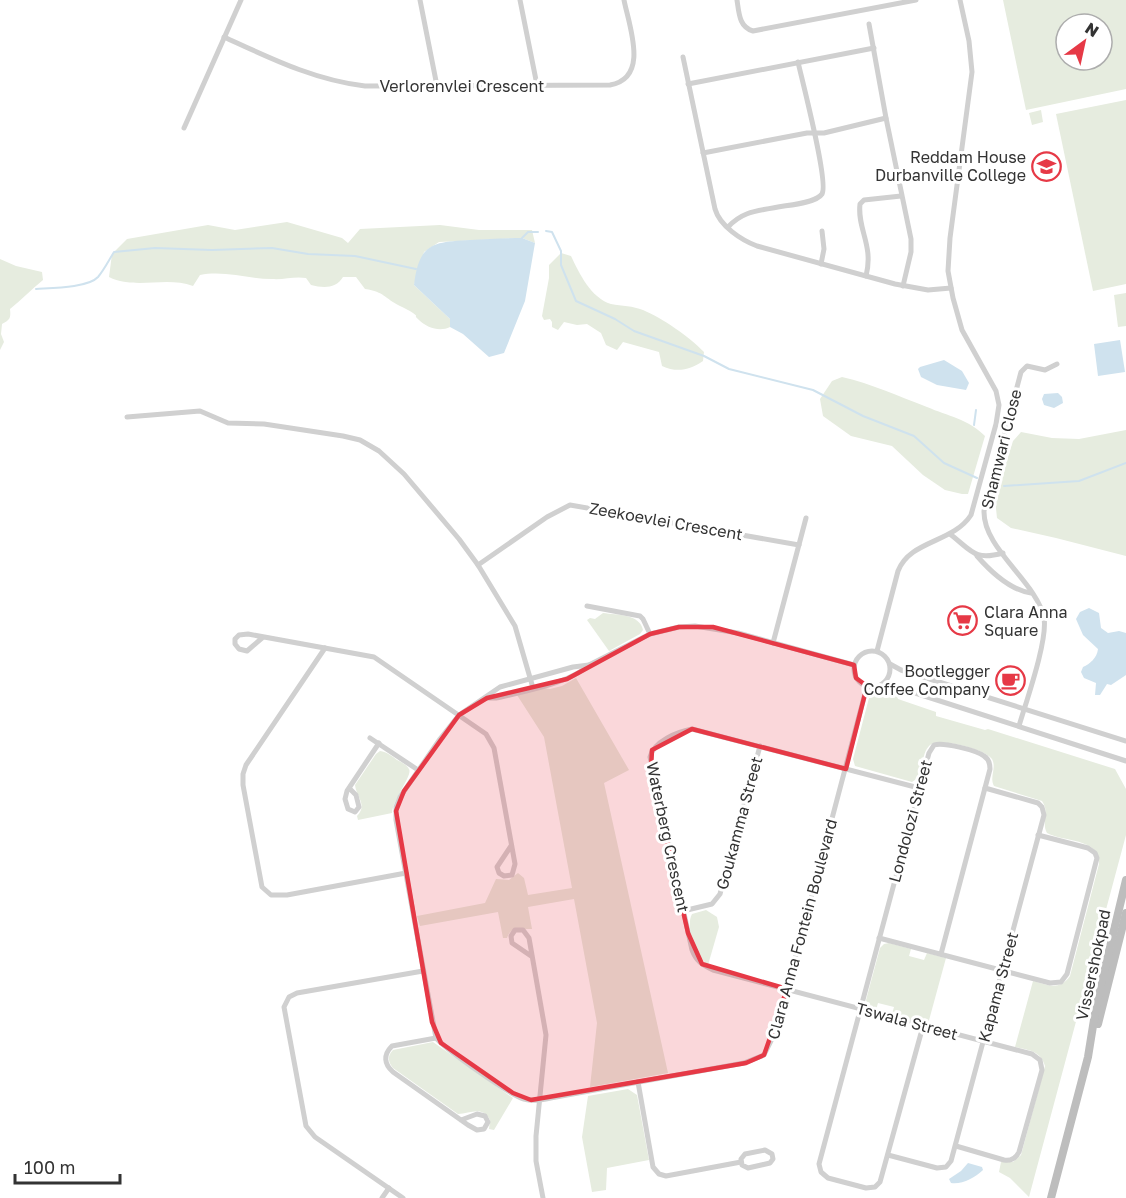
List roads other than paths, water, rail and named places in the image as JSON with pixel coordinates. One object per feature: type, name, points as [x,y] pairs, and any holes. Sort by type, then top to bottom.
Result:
[{"type":"main road","name":"Vissershokpad","points":[[1088,1057],[1097,1001],[1126,880]]},
{"type":"main road","name":"Vissershokpad","points":[[1051,1198],[1126,913]]},
{"type":"street","points":[[184,128],[241,0]]},
{"type":"street","points":[[420,0],[437,86]]},
{"type":"street","points":[[520,0],[537,85]]},
{"type":"street","name":"Verlorenvlei Crescent","points":[[224,38],[304,73],[328,80],[365,86],[610,85],[626,78],[635,59],[624,0]]},
{"type":"street","points":[[737,0],[742,23],[753,31],[916,0]]},
{"type":"street","points":[[877,651],[898,571],[903,562],[913,552],[965,524],[973,510],[999,405],[996,391],[962,330],[951,288],[948,255],[972,72],[969,41],[960,0]]},
{"type":"street","points":[[869,24],[885,118],[911,239],[911,252],[903,286]]},
{"type":"street","points":[[688,84],[874,48]]},
{"type":"street","points":[[683,57],[717,217],[728,227],[757,246],[821,264],[903,286],[928,290],[951,288]]},
{"type":"street","points":[[728,227],[741,215],[806,202],[820,196],[824,189],[798,62]]},
{"type":"street","points":[[703,153],[807,133],[814,134],[885,118]]},
{"type":"street","points":[[866,276],[869,253],[860,204],[864,200],[901,196]]},
{"type":"street","points":[[821,264],[824,249],[822,231]]},
{"type":"street","name":"Shamwari Close","points":[[1019,726],[1044,631],[1042,613],[986,526],[984,511],[1021,372],[1027,366],[1045,370],[1057,364]]},
{"type":"street","points":[[128,417],[200,411],[228,423],[264,424],[343,436],[360,441],[388,457],[459,539],[478,566],[515,626],[533,688]]},
{"type":"street","name":"Zeekoevlei Crescent","points":[[478,566],[552,514],[570,505],[799,545]]},
{"type":"street","points":[[773,643],[806,518]]},
{"type":"street","points":[[950,534],[989,569],[1014,587],[1031,593]]},
{"type":"street","points":[[977,556],[991,557],[1003,553]]},
{"type":"street","points":[[587,606],[640,616],[650,634]]},
{"type":"street","points":[[487,698],[496,698],[567,679],[650,634],[679,627],[713,627],[854,665]]},
{"type":"street","points":[[262,638],[247,651],[239,649],[235,644],[237,637],[243,634],[378,659],[486,734],[494,748],[515,867],[512,875],[504,876],[497,867],[511,846]]},
{"type":"street","points":[[325,648],[246,765],[243,774],[260,882],[267,893],[277,896],[406,873]]},
{"type":"street","points":[[890,664],[890,674],[884,683],[876,687],[867,686],[856,678],[854,665],[857,657],[864,652],[877,651],[897,668],[1126,741]]},
{"type":"street","points":[[461,1120],[480,1114],[485,1116],[488,1122],[484,1129],[477,1130],[461,1120],[393,1072],[386,1065],[386,1055],[392,1046],[436,1038],[396,811],[400,796],[440,738],[459,715],[500,687],[582,664],[590,665]]},
{"type":"street","points":[[884,683],[1126,761]]},
{"type":"street","name":"Clara Anna Fontein Boulevard","points":[[436,1038],[513,1093],[527,1100],[540,1100],[746,1063],[764,1055],[774,1035],[787,989],[867,686]]},
{"type":"street","name":"Waterberg Crescent","points":[[787,989],[713,970],[702,964],[692,950],[651,769],[651,751],[662,741],[692,729],[920,789]]},
{"type":"street","points":[[370,738],[418,770]]},
{"type":"street","points":[[349,788],[379,743]]},
{"type":"street","name":"Londolozi Street","points":[[888,1155],[882,1179],[873,1188],[828,1178],[819,1170],[930,750],[939,744],[986,757],[990,762],[941,954]]},
{"type":"street","name":"Goukamma Street","points":[[683,911],[712,904],[720,894],[760,746]]},
{"type":"street","name":"Kapama Street","points":[[888,1155],[943,1168],[951,1161],[1044,815],[1040,805],[1034,801],[985,788]]},
{"type":"street","points":[[879,938],[1054,984],[1063,980],[1067,974],[1097,860],[1095,853],[1088,848],[1038,835]]},
{"type":"street","points":[[531,956],[512,943],[513,932],[520,930],[528,935],[546,1035],[536,1149],[543,1198]]},
{"type":"street","points":[[403,1198],[315,1137],[306,1126],[298,1093],[284,1006],[289,997],[297,993],[423,971]]},
{"type":"street","name":"Tswala Street","points":[[787,989],[1032,1054],[1040,1060],[1042,1070],[1016,1157],[1004,1160],[956,1146]]},
{"type":"street","points":[[888,1155],[923,1026]]},
{"type":"street","points":[[638,1082],[653,1167],[659,1174],[666,1176],[741,1162]]},
{"type":"street","points":[[765,1150],[773,1156],[768,1165],[748,1168],[743,1167],[741,1162],[741,1157],[745,1154],[765,1150]]},
{"type":"street","points":[[382,1198],[389,1188]]},
{"type":"water","points":[[522,238],[535,243],[525,301],[504,353],[489,357],[463,334],[450,327],[450,319],[414,285],[416,271],[424,253],[437,244]]},
{"type":"water","points":[[1120,340],[1125,372],[1098,376],[1094,344]]},
{"type":"water","points":[[944,360],[962,371],[969,383],[966,390],[937,385],[921,377],[918,369],[920,367]]},
{"type":"water","points":[[1058,393],[1063,403],[1054,408],[1044,405],[1042,399],[1044,394]]},
{"type":"water","points":[[1089,608],[1099,613],[1101,628],[1108,633],[1119,631],[1126,633],[1126,675],[1111,685],[1107,684],[1100,695],[1095,695],[1096,683],[1084,678],[1081,672],[1083,667],[1095,658],[1098,649],[1083,635],[1076,619],[1080,612]]},
{"type":"water","points":[[968,1163],[982,1167],[983,1170],[968,1180],[951,1183],[949,1179]]},
{"type":"waterway","points":[[546,231],[552,232],[561,251],[561,265],[576,301],[615,319],[634,331],[704,356],[729,369],[813,390],[863,416],[914,436],[944,463],[977,478]]},
{"type":"waterway","points":[[522,238],[528,232],[538,232]]},
{"type":"waterway","points":[[36,289],[69,287],[93,281],[114,252],[155,248],[212,250],[272,248],[308,254],[355,256],[416,269]]},
{"type":"waterway","points":[[974,425],[976,410]]},
{"type":"waterway","points":[[1004,486],[1079,481],[1126,463]]},
{"type":"place","name":"Reddam House Durbanville College","points":[[1047,166]]},
{"type":"place","name":"Clara Anna Square","points":[[963,621]]},
{"type":"place","name":"Bootlegger Coffee Company","points":[[1011,680]]}]
